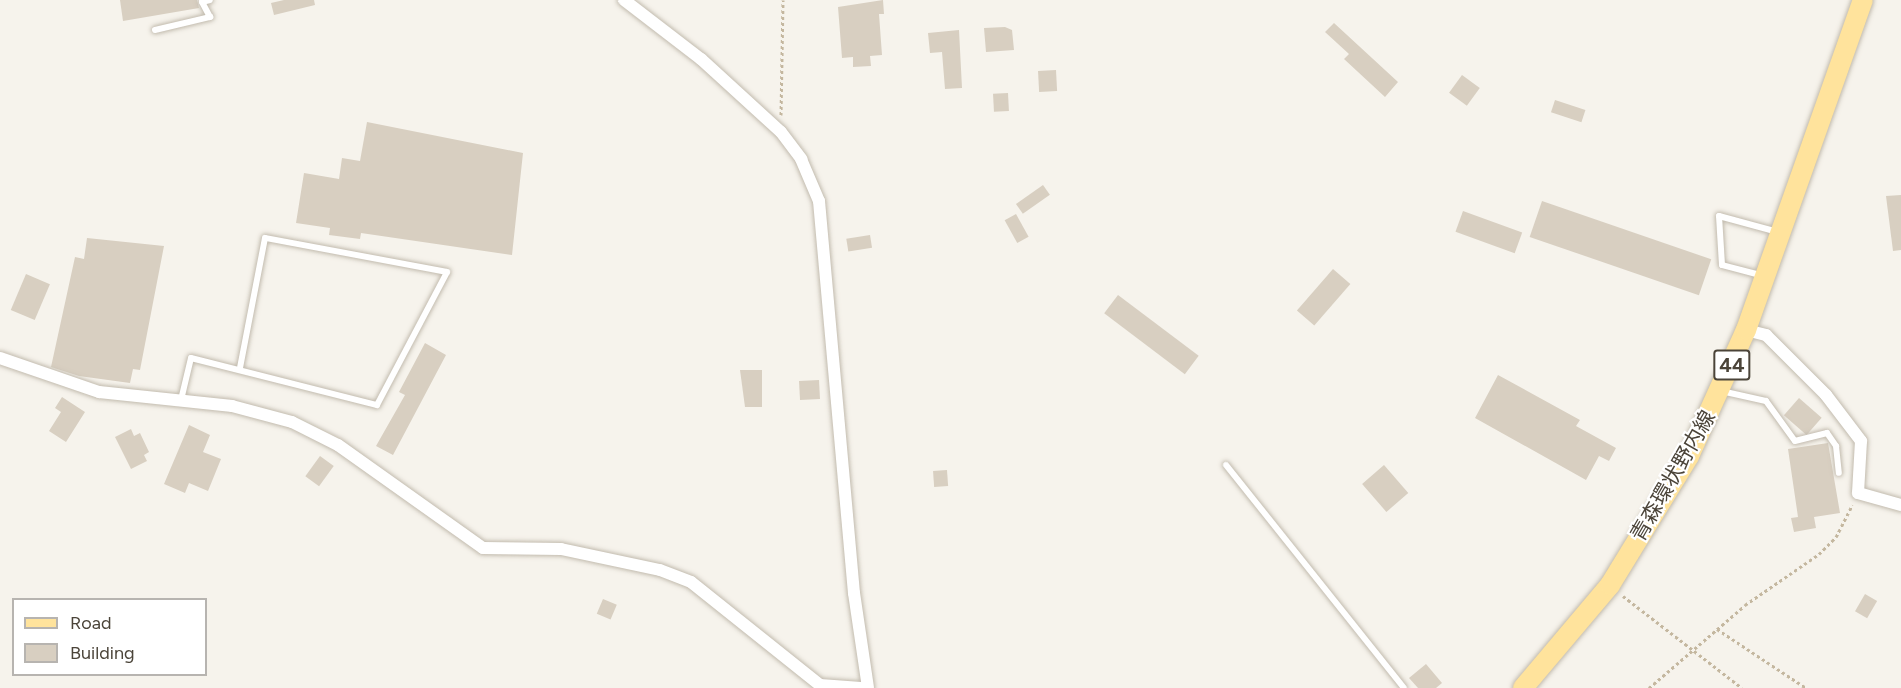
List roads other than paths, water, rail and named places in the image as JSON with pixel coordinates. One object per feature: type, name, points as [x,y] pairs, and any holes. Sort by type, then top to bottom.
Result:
[{"type":"main road","name":"青森環状野内線","points":[[1523,688],[1610,585],[1689,456],[1721,391],[1746,330],[1863,0]]},
{"type":"street","points":[[624,0],[701,59],[780,132],[801,159],[819,201],[854,592],[868,688]]},
{"type":"street","points":[[1746,330],[1766,335],[1826,395],[1861,441],[1858,493],[1901,505]]},
{"type":"street","points":[[0,358],[99,392],[181,400],[292,422],[338,445],[483,548],[602,554],[691,582],[820,685],[861,688]]},
{"type":"lane","points":[[155,30],[210,17],[202,2],[210,0]]},
{"type":"lane","points":[[1764,276],[1722,265],[1719,216],[1779,232]]},
{"type":"lane","points":[[181,400],[191,358],[240,368],[377,405],[447,272],[265,238],[240,368]]},
{"type":"lane","points":[[1721,391],[1766,401],[1795,441],[1827,433],[1836,447],[1839,473]]},
{"type":"lane","points":[[1226,465],[1404,688]]}]
